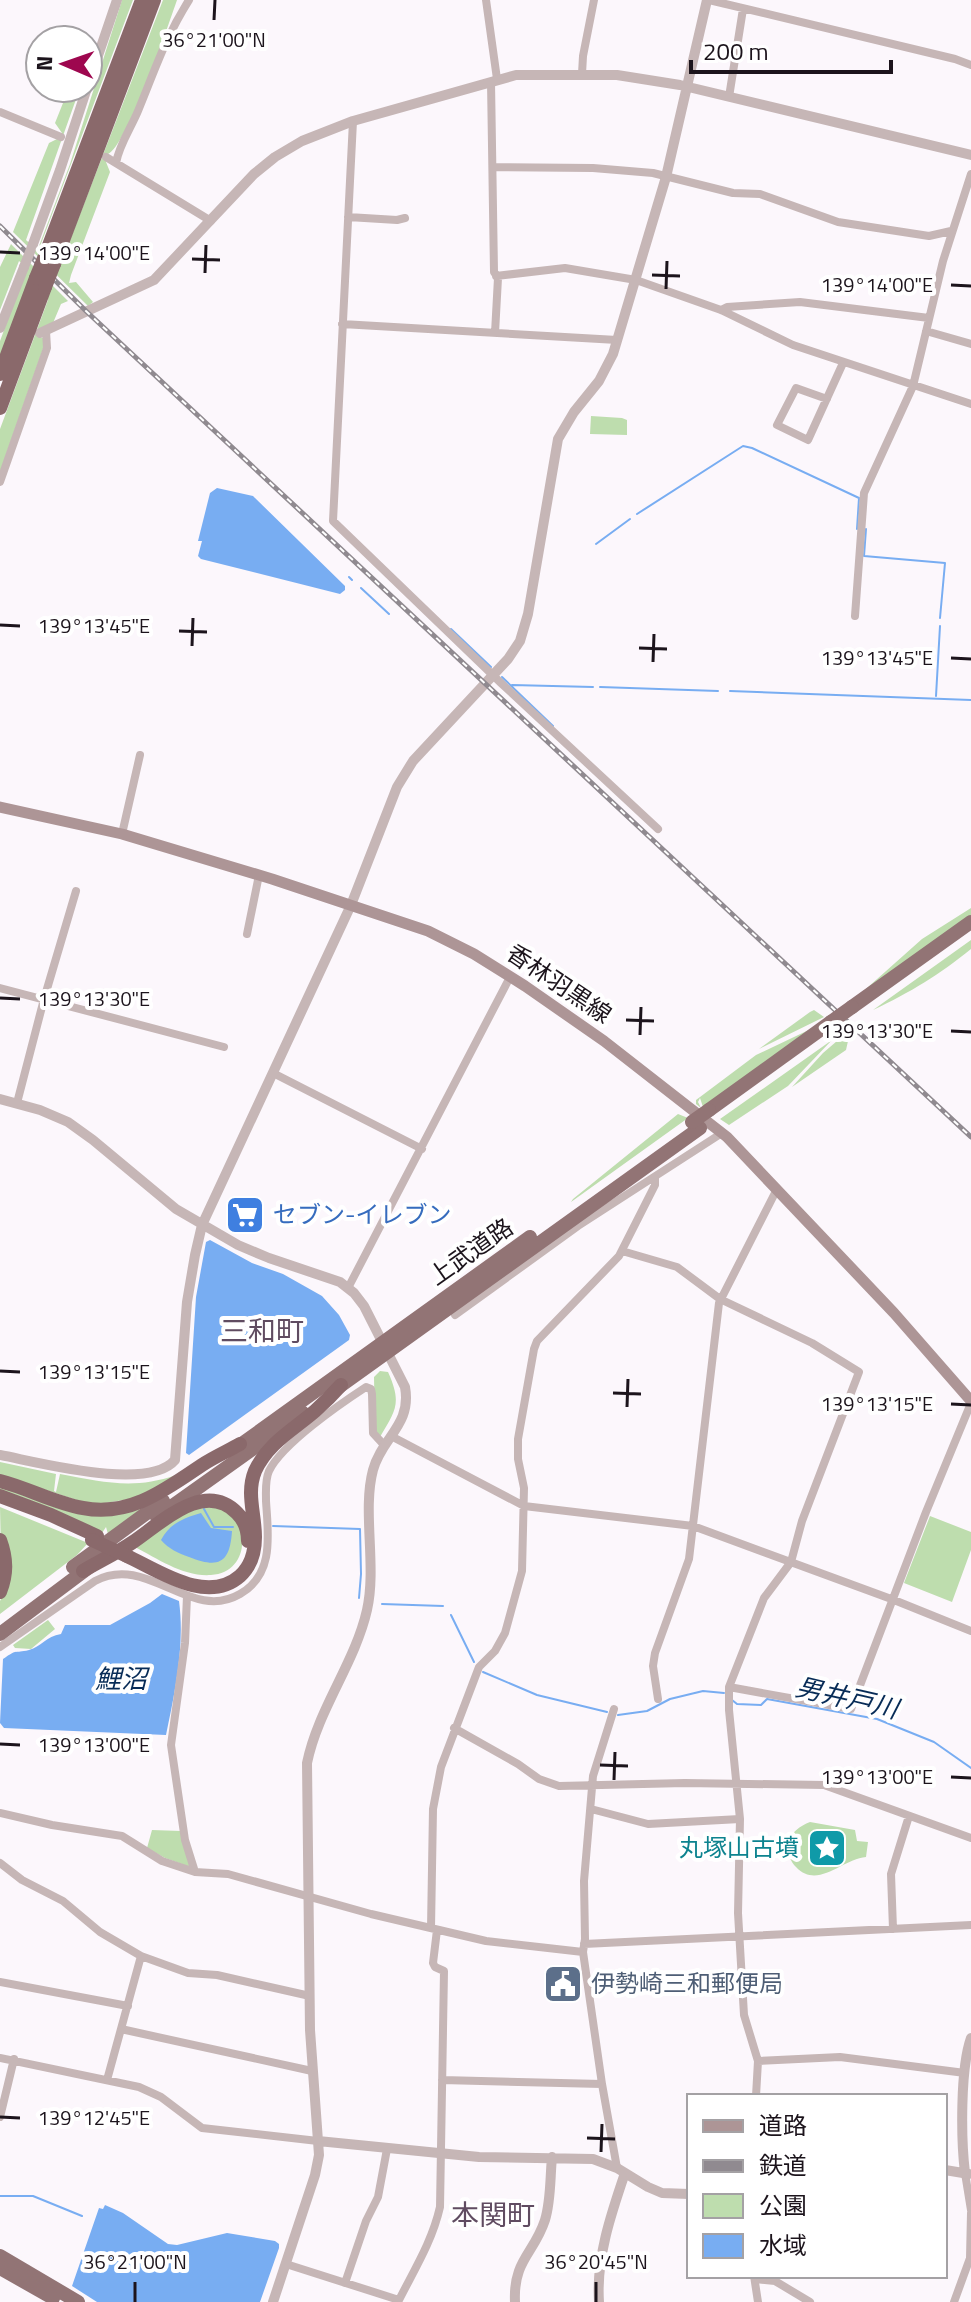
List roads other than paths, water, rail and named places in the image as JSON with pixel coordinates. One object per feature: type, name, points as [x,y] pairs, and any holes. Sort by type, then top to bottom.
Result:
[{"type":"highway","points":[[50,260],[142,0]]},
{"type":"highway","points":[[0,374],[41,283],[154,0]]},
{"type":"highway","points":[[0,408],[41,283]]},
{"type":"highway","name":"上武道路","points":[[855,1011],[971,922]]},
{"type":"highway","name":"上武道路","points":[[0,1634],[341,1385],[386,1347],[470,1298],[712,1113],[971,933]]},
{"type":"highway","name":"上武道路","points":[[0,1623],[240,1444],[386,1347],[696,1125]]},
{"type":"highway","points":[[0,1496],[51,1515],[194,1586],[217,1587],[237,1578],[254,1553],[251,1488],[259,1463],[278,1441],[341,1385]]},
{"type":"highway","points":[[0,1481],[74,1507],[120,1509],[148,1500],[240,1444]]},
{"type":"highway","points":[[0,1502],[95,1538]]},
{"type":"highway","points":[[83,1571],[132,1543],[173,1513],[194,1503],[225,1504],[242,1519],[248,1535],[242,1562],[233,1572],[215,1580],[182,1575],[129,1554]]},
{"type":"highway","points":[[0,1540],[6,1570],[0,1592]]},
{"type":"highway","points":[[0,2256],[78,2302]]},
{"type":"highway","points":[[0,2268],[61,2302]]},
{"type":"main road","name":"香林羽黒線","points":[[0,807],[122,834],[351,905],[428,931],[510,977],[604,1041],[722,1133],[894,1313],[971,1402]]},
{"type":"street","points":[[104,39],[117,0]]},
{"type":"street","points":[[116,163],[117,154],[165,40],[189,0]]},
{"type":"street","points":[[486,0],[494,80],[494,272],[498,278],[495,333]]},
{"type":"street","points":[[582,74],[594,0]]},
{"type":"street","points":[[0,1455],[125,1475],[155,1471],[173,1463],[177,1451],[187,1302],[202,1225],[351,905],[397,787],[409,767],[516,647],[527,620],[558,439],[574,412],[599,381],[617,340],[666,177],[708,0],[803,21],[971,65]]},
{"type":"street","points":[[729,97],[743,9]]},
{"type":"street","points":[[0,482],[47,348],[43,332],[154,280],[254,174],[275,157],[316,134],[353,121],[494,80],[527,74],[627,76],[688,86],[971,154]]},
{"type":"street","points":[[0,328],[82,104]]},
{"type":"street","points":[[0,112],[61,137]]},
{"type":"street","points":[[353,121],[333,521],[658,829]]},
{"type":"street","points":[[106,157],[211,221]]},
{"type":"street","points":[[493,167],[593,168],[653,173],[733,193],[760,194],[838,222],[929,236],[951,231]]},
{"type":"street","points":[[855,616],[863,496],[913,386],[951,231],[971,174]]},
{"type":"street","points":[[348,217],[405,218]]},
{"type":"street","points":[[496,276],[565,268],[636,280],[721,310],[783,341],[971,403]]},
{"type":"street","points":[[721,310],[800,302],[929,318]]},
{"type":"street","points":[[342,324],[617,340]]},
{"type":"street","points":[[926,331],[971,344]]},
{"type":"street","points":[[827,399],[796,388],[777,425],[808,440],[827,399],[843,363]]},
{"type":"street","points":[[122,834],[140,755]]},
{"type":"street","points":[[247,934],[259,875]]},
{"type":"street","points":[[17,1103],[76,891]]},
{"type":"street","points":[[348,1288],[510,977]]},
{"type":"street","points":[[0,988],[224,1047]]},
{"type":"street","points":[[273,1073],[422,1149]]},
{"type":"street","points":[[0,1099],[49,1113],[76,1128],[176,1209],[246,1249],[332,1278],[348,1288],[364,1306],[405,1387],[403,1419],[375,1464],[371,1482],[368,1609],[307,1763],[312,2071],[319,2155],[273,2302]]},
{"type":"street","points":[[539,1248],[655,1178],[722,1133]]},
{"type":"street","points":[[286,2264],[398,2301],[436,2227],[442,2154],[444,1971],[433,1963],[431,1852],[434,1797],[454,1728],[479,1667],[495,1651],[510,1621],[522,1571],[524,1488],[518,1459],[518,1439],[534,1349],[537,1341],[622,1251],[655,1185],[655,1178]]},
{"type":"street","points":[[658,1699],[653,1666],[655,1653],[689,1559],[720,1299],[777,1189]]},
{"type":"street","points":[[622,1251],[677,1267],[720,1299],[812,1343],[859,1372],[802,1521],[791,1562],[764,1598],[729,1687],[740,1819],[739,1936],[744,2015],[758,2061],[756,2094]]},
{"type":"street","points":[[455,1315],[470,1298]]},
{"type":"street","points":[[0,1647],[95,1581],[112,1574],[127,1573],[143,1577],[201,1600],[217,1602],[238,1596],[249,1588],[264,1567],[267,1557],[266,1490],[270,1469],[288,1447],[366,1387],[371,1389],[372,1394],[373,1433],[524,1506],[693,1526],[971,1631]]},
{"type":"street","points":[[729,1687],[851,1709],[971,1402]]},
{"type":"street","points":[[187,1596],[183,1659],[171,1745],[185,1840],[195,1872]]},
{"type":"street","points":[[599,2302],[603,2249],[621,2170],[602,2084],[584,1948],[584,1881],[592,1785],[597,1757],[614,1709]]},
{"type":"street","points":[[454,1728],[544,1781],[559,1786],[824,1785],[971,1838]]},
{"type":"street","points":[[591,1809],[648,1824],[740,1819]]},
{"type":"street","points":[[0,1813],[122,1836],[162,1861],[195,1872],[228,1874],[486,1941],[584,1948],[739,1936],[971,1925]]},
{"type":"street","points":[[893,1929],[891,1874],[909,1816]]},
{"type":"street","points":[[0,1863],[22,1880],[63,1901],[100,1932],[141,1956],[188,1973],[217,1975],[310,1996]]},
{"type":"street","points":[[107,2080],[141,1956]]},
{"type":"street","points":[[0,1982],[128,2006]]},
{"type":"street","points":[[121,2029],[312,2071]]},
{"type":"street","points":[[954,2302],[970,2258],[971,2212],[968,2173],[962,2152],[965,2073],[971,2038]]},
{"type":"street","points":[[758,2061],[840,2057],[965,2073]]},
{"type":"street","points":[[0,2058],[150,2091],[202,2128],[479,2157],[593,2159],[621,2170],[662,2193],[687,2194]]},
{"type":"street","points":[[0,2117],[14,2059]]},
{"type":"street","points":[[442,2080],[602,2084]]},
{"type":"street","points":[[345,2283],[366,2221],[377,2201],[387,2149]]},
{"type":"street","points":[[515,2302],[519,2267],[544,2223],[552,2157]]},
{"type":"street","points":[[947,2170],[968,2173]]},
{"type":"street","points":[[754,2278],[758,2302]]},
{"type":"street","points":[[759,2278],[775,2281],[810,2302]]},
{"type":"water","points":[[217,488],[253,496],[345,586],[345,590],[340,594],[201,559],[198,556],[202,541],[198,541],[210,493]]},
{"type":"water","points":[[210,1240],[322,1296],[339,1315],[350,1335],[349,1340],[189,1455],[186,1453],[196,1297],[206,1242]]},
{"type":"water","points":[[201,1513],[211,1528],[232,1531],[229,1550],[221,1560],[199,1561],[174,1550],[161,1540],[178,1522]]},
{"type":"water","name":"鯉沼","points":[[162,1594],[179,1601],[181,1618],[178,1669],[166,1735],[4,1728],[0,1723],[3,1659],[14,1652],[33,1649],[61,1634],[65,1625],[110,1625]]},
{"type":"water","points":[[105,2205],[123,2213],[168,2244],[177,2245],[227,2233],[275,2241],[279,2248],[260,2302],[97,2302],[72,2286],[99,2208],[103,2209]]},
{"type":"waterway","points":[[637,514],[743,446],[859,498],[857,529]]},
{"type":"waterway","points":[[596,544],[630,519]]},
{"type":"waterway","points":[[866,529],[864,556],[945,563],[940,618]]},
{"type":"waterway","points":[[349,577],[352,580]]},
{"type":"waterway","points":[[361,588],[389,614]]},
{"type":"waterway","points":[[936,696],[940,626]]},
{"type":"waterway","points":[[451,629],[491,667]]},
{"type":"waterway","points":[[502,677],[553,726]]},
{"type":"waterway","points":[[512,685],[593,687]]},
{"type":"waterway","points":[[600,687],[718,691]]},
{"type":"waterway","points":[[730,691],[971,700]]},
{"type":"waterway","name":"男井戸川","points":[[204,1509],[214,1527],[233,1527]]},
{"type":"waterway","name":"男井戸川","points":[[273,1526],[360,1529],[359,1598]]},
{"type":"waterway","name":"男井戸川","points":[[382,1604],[443,1606]]},
{"type":"waterway","name":"男井戸川","points":[[451,1615],[474,1662]]},
{"type":"waterway","name":"男井戸川","points":[[483,1672],[537,1695],[607,1712]]},
{"type":"waterway","name":"男井戸川","points":[[618,1715],[647,1711],[670,1699],[703,1691],[724,1693]]},
{"type":"waterway","name":"男井戸川","points":[[732,1700],[737,1704],[761,1705],[767,1699],[877,1719],[934,1742],[971,1768]]},
{"type":"waterway","points":[[0,2196],[33,2196],[82,2216]]},
{"type":"railway","points":[[0,226],[86,311],[971,1137]]},
{"type":"place","name":"セブン-イレブン","points":[[245,1215]]},
{"type":"place","name":"丸塚山古墳","points":[[827,1848]]},
{"type":"place","name":"伊勢崎三和郵便局","points":[[563,1984]]},
{"type":"district","name":"三和町","points":[[262,1331]]},
{"type":"district","name":"本関町","points":[[493,2215]]}]
